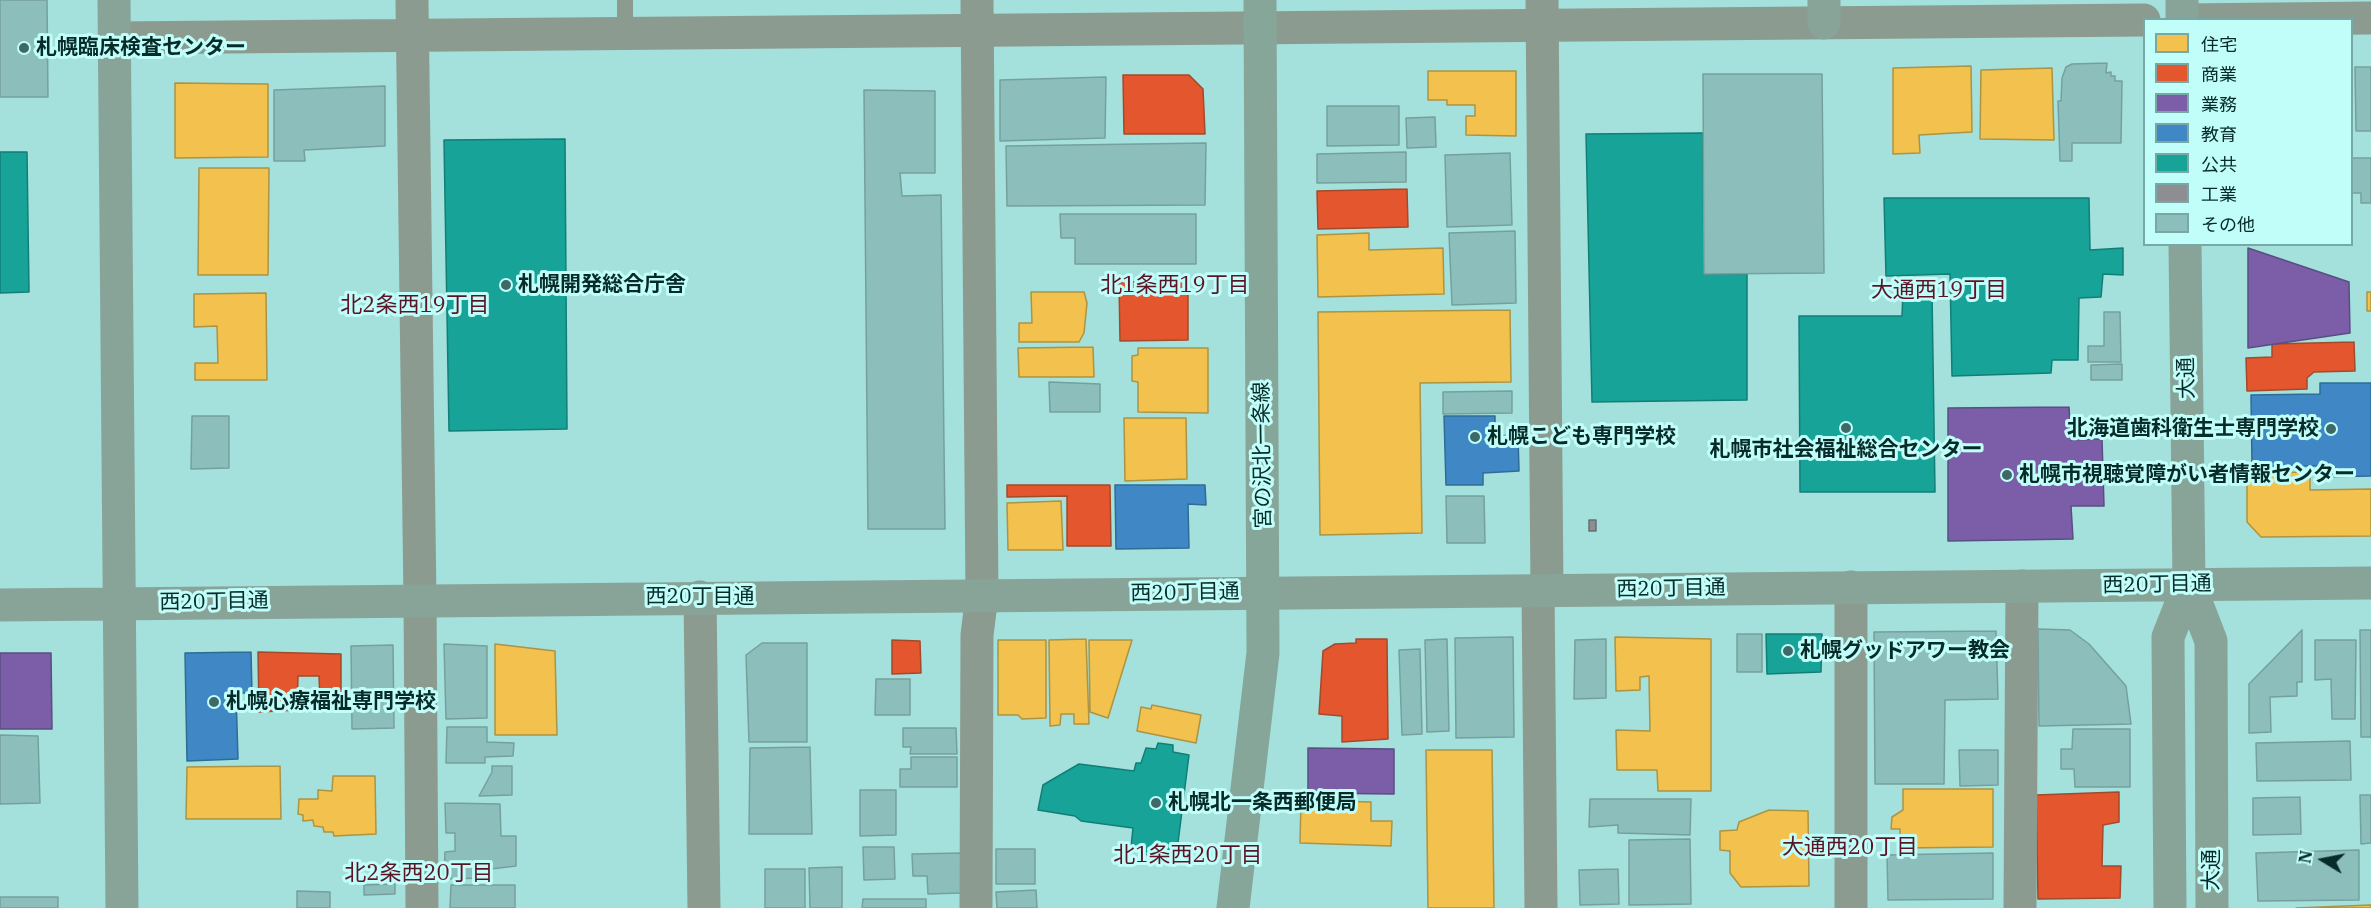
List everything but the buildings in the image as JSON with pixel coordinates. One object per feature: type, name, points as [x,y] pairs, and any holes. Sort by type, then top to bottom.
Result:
[{"type":"main road","name":"宮の沢北一条線","points":[[1233,908],[1263,653],[1260,14]]},
{"type":"street","points":[[114,0],[122,908]]},
{"type":"street","points":[[412,0],[422,908]]},
{"type":"street","points":[[2182,0],[2183,18]]},
{"type":"street","points":[[114,38],[625,33],[977,15],[1824,11],[2143,20]]},
{"type":"street","points":[[1541,908],[1542,13]]},
{"type":"street","points":[[976,908],[977,635],[982,596],[977,15]]},
{"type":"street","points":[[2353,18],[2371,18]]},
{"type":"street","name":"大通","points":[[2185,246],[2189,584],[2211,641],[2212,908]]},
{"type":"street","name":"西20丁目通","points":[[0,604],[2371,583]]},
{"type":"street","name":"大通","points":[[2170,908],[2168,637],[2189,584]]},
{"type":"street","points":[[2020,908],[2022,586]]},
{"type":"street","points":[[1851,587],[1851,908]]},
{"type":"street","points":[[700,597],[704,908]]},
{"type":"lane","points":[[625,0],[625,33]]},
{"type":"place","name":"札幌臨床検査センター","points":[[24,48]]},
{"type":"place","name":"札幌開発総合庁舎","points":[[506,285]]},
{"type":"place","name":"札幌市社会福祉総合センター","points":[[1846,428]]},
{"type":"place","name":"北海道歯科衛生士専門学校","points":[[2331,429]]},
{"type":"place","name":"札幌こども専門学校","points":[[1475,437]]},
{"type":"place","name":"札幌市視聴覚障がい者情報センター","points":[[2007,475]]},
{"type":"place","name":"札幌グッドアワー教会","points":[[1788,651]]},
{"type":"place","name":"札幌心療福祉専門学校","points":[[214,702]]},
{"type":"place","name":"札幌北一条西郵便局","points":[[1156,803]]},
{"type":"district","name":"北1条西19丁目","points":[[1175,286]]},
{"type":"district","name":"大通西19丁目","points":[[1939,291]]},
{"type":"district","name":"北2条西19丁目","points":[[415,306]]},
{"type":"district","name":"大通西20丁目","points":[[1850,848]]},
{"type":"district","name":"北1条西20丁目","points":[[1188,856]]},
{"type":"district","name":"北2条西20丁目","points":[[419,874]]}]
